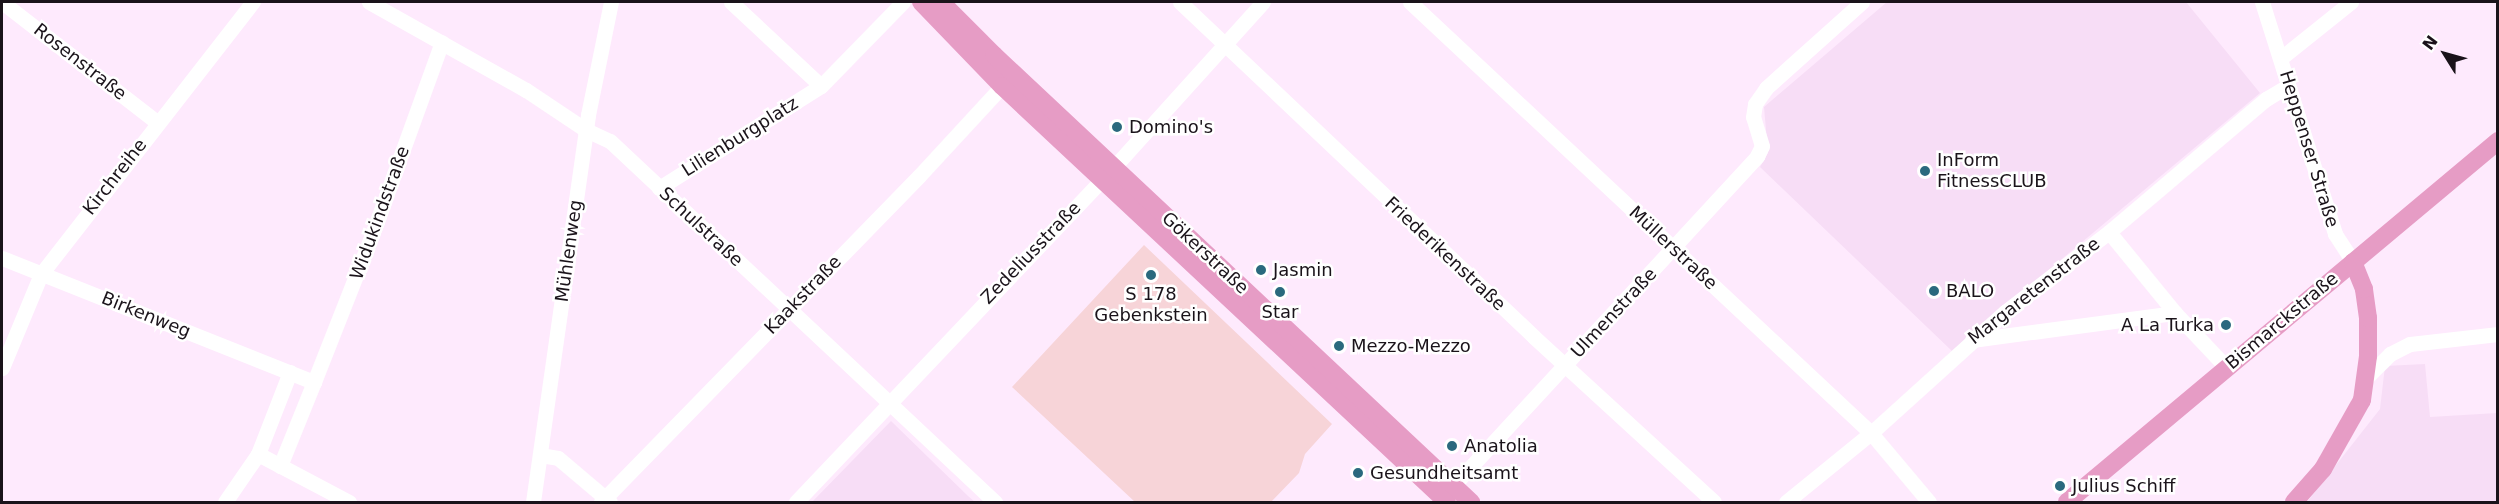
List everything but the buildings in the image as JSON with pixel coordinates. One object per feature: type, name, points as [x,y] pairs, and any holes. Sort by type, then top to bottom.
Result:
[{"type":"main road","name":"Gökerstraße","points":[[921,2],[1002,86],[1107,174]]},
{"type":"main road","name":"Gökerstraße","points":[[941,2],[1107,174],[1445,497],[1471,502]]},
{"type":"main road","name":"Bismarckstraße","points":[[2067,502],[2498,141]]},
{"type":"main road","name":"Heppenser Straße","points":[[2294,502],[2323,469],[2362,400],[2368,356],[2368,318],[2364,289],[2353,262]]},
{"type":"street","name":"Rosenstraße","points":[[2,2],[158,123]]},
{"type":"street","name":"Kirchreihe","points":[[2,368],[41,274],[253,2]]},
{"type":"street","name":"Schulstraße","points":[[369,2],[526,90],[586,130],[610,141],[995,502]]},
{"type":"street","name":"Mühlenweg","points":[[533,502],[586,130],[611,2]]},
{"type":"street","points":[[731,2],[821,86]]},
{"type":"street","name":"Lilienburgplatz","points":[[660,188],[821,86],[903,2]]},
{"type":"street","name":"Friederikenstraße","points":[[1180,2],[1223,45],[1714,502]]},
{"type":"street","name":"Zedeliusstraße","points":[[796,502],[1107,174],[1263,2]]},
{"type":"street","name":"Müllerstraße","points":[[1410,2],[1871,433],[1929,502]]},
{"type":"street","name":"Ulmenstraße","points":[[1445,497],[1758,156],[1762,146],[1753,117],[1755,104],[1766,88],[1862,2]]},
{"type":"street","name":"Heppenser Straße","points":[[2262,2],[2335,234],[2353,262]]},
{"type":"street","points":[[2281,58],[2351,2]]},
{"type":"street","name":"Widukindstraße","points":[[280,466],[368,246],[442,42]]},
{"type":"street","name":"Kaakstraße","points":[[605,501],[919,176],[1002,86]]},
{"type":"street","name":"Margaretenstraße","points":[[1786,502],[1871,433],[1972,340],[2109,232],[2266,99],[2288,86]]},
{"type":"street","points":[[2109,232],[2175,313],[2226,367]]},
{"type":"street","name":"Birkenweg","points":[[2,258],[290,372]]},
{"type":"street","points":[[1972,340],[2175,313]]},
{"type":"street","points":[[2364,380],[2390,354],[2410,344],[2498,334]]},
{"type":"street","points":[[225,502],[258,454],[290,372],[314,382]]},
{"type":"street","points":[[258,454],[349,502]]},
{"type":"street","points":[[540,455],[558,458],[605,501]]},
{"type":"shaded area","points":[[1887,2],[2186,2],[2260,93],[1952,351],[1760,167],[1768,153],[1764,107]]},
{"type":"shaded area","points":[[1144,245],[1332,424],[1305,454],[1299,473],[1271,502],[1135,502],[1012,387]]},
{"type":"shaded area","points":[[2425,364],[2430,417],[2497,413],[2497,502],[2307,502],[2380,409],[2385,366]]},
{"type":"shaded area","points":[[891,421],[968,496],[975,502],[812,502]]},
{"type":"place","name":"Domino's","points":[[1117,127]]},
{"type":"place","name":"InForm FitnessCLUB","points":[[1925,171]]},
{"type":"place","name":"Jasmin","points":[[1261,270]]},
{"type":"place","name":"S 178 Gebenkstein","points":[[1151,275]]},
{"type":"place","name":"BALO","points":[[1934,291]]},
{"type":"place","name":"Star","points":[[1280,292]]},
{"type":"place","name":"A La Turka","points":[[2226,325]]},
{"type":"place","name":"Mezzo-Mezzo","points":[[1339,346]]},
{"type":"place","name":"Anatolia","points":[[1452,446]]},
{"type":"place","name":"Gesundheitsamt","points":[[1358,473]]},
{"type":"place","name":"Julius Schiff","points":[[2060,486]]}]
